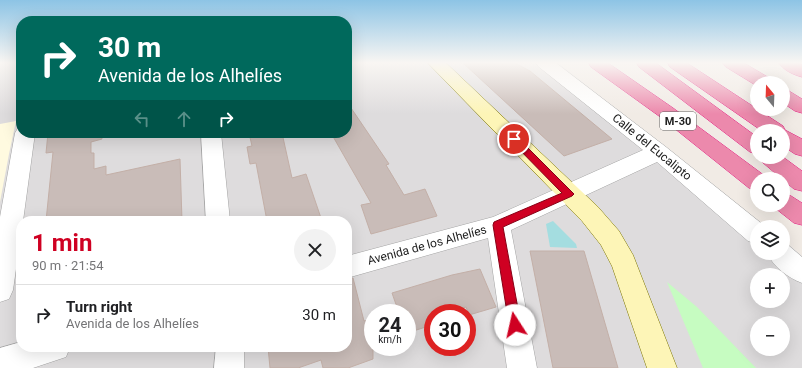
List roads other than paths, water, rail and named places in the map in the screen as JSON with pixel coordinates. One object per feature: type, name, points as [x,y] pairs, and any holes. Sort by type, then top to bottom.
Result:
[{"type":"highway","name":"M-30","points":[[621,80],[666,112],[750,177]]},
{"type":"highway","points":[[668,80],[750,142]]},
{"type":"highway","points":[[673,80],[706,100],[750,130]]},
{"type":"highway","points":[[701,80],[766,124]]},
{"type":"highway","points":[[790,99],[802,107]]},
{"type":"highway","points":[[790,141],[802,149]]},
{"type":"highway","points":[[790,157],[802,165]]},
{"type":"highway","points":[[778,164],[802,183]]},
{"type":"highway","points":[[790,207],[802,216]]},
{"type":"street","points":[[453,80],[590,214],[610,238],[624,263],[662,368]]},
{"type":"street","name":"Calle del Eucalipto","points":[[567,80],[659,152],[750,228]]},
{"type":"street","points":[[0,290],[24,138]]},
{"type":"street","points":[[212,138],[218,216]]},
{"type":"street","name":"Avenida de los Alhelíes","points":[[352,266],[498,225],[659,152]]},
{"type":"street","points":[[498,225],[522,368]]},
{"type":"street","points":[[787,260],[802,272]]},
{"type":"street","points":[[7,360],[37,352]]},
{"type":"street","points":[[229,368],[230,352]]},
{"type":"water","points":[[553,221],[576,244],[577,248],[550,247],[546,224]]}]
